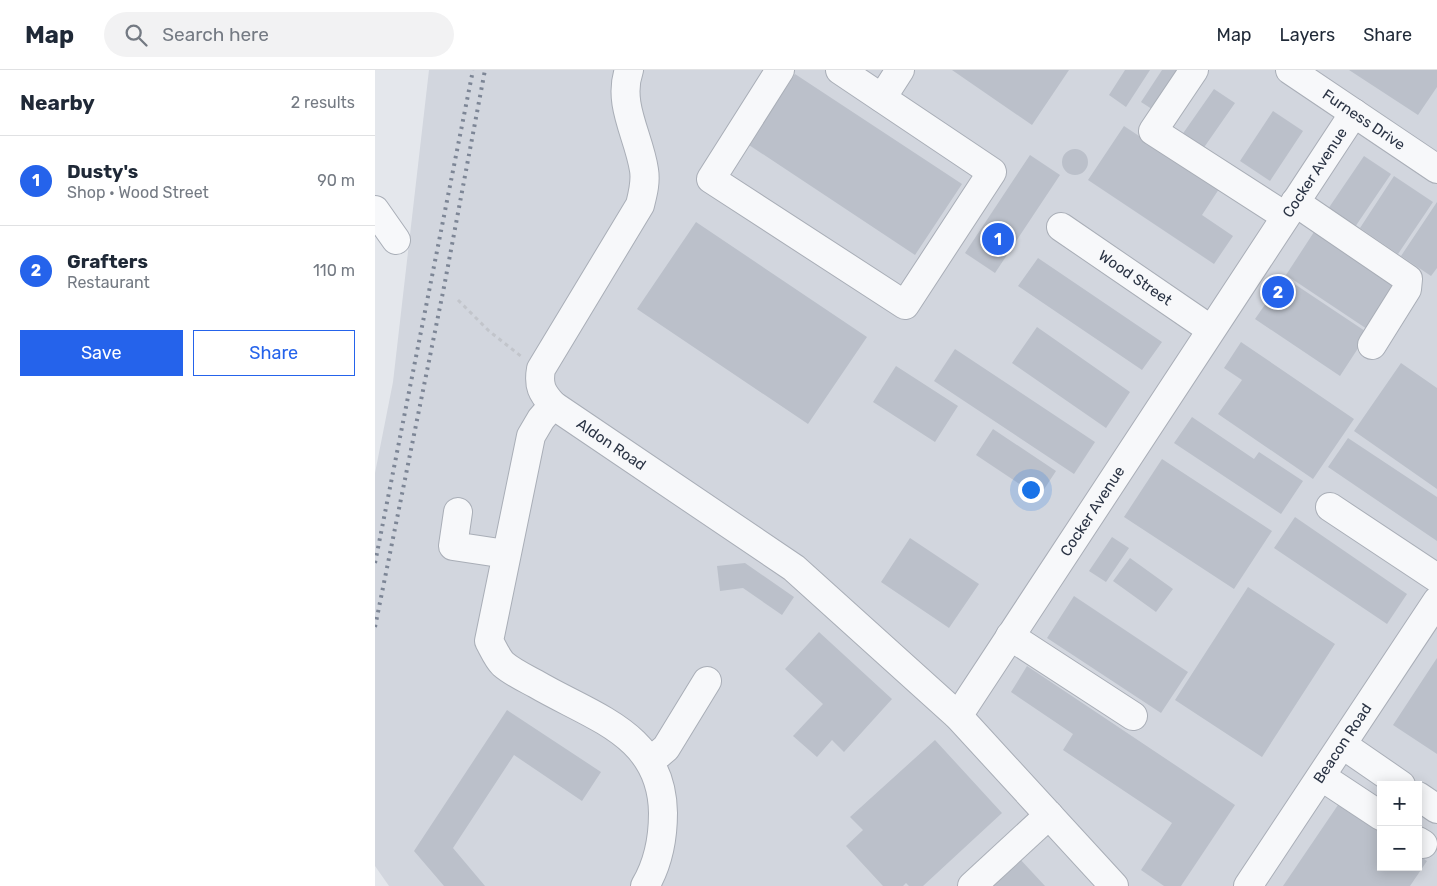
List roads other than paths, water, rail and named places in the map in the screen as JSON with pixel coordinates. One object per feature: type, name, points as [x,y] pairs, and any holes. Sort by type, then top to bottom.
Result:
[{"type":"street","name":"Aldon Road","points":[[629,70],[624,84],[626,105],[644,170],[645,187],[640,205],[541,369],[539,382],[541,392],[553,405],[794,568],[958,716]]},
{"type":"street","points":[[780,70],[711,179],[905,305],[992,172],[840,70]]},
{"type":"street","points":[[882,98],[900,70]]},
{"type":"street","points":[[1194,70],[1153,131],[1408,279],[1407,289],[1372,345]]},
{"type":"street","name":"Furness Drive","points":[[1290,70],[1437,169]]},
{"type":"street","name":"Cocker Avenue","points":[[958,716],[1210,329],[1354,113]]},
{"type":"street","points":[[375,210],[396,240]]},
{"type":"street","name":"Wood Street","points":[[1061,227],[1210,329]]},
{"type":"street","points":[[553,405],[541,419],[531,436],[489,641],[503,663],[566,702],[620,730],[637,744],[647,757],[658,776],[663,797],[663,819],[657,858],[645,886]]},
{"type":"street","points":[[1330,508],[1437,578]]},
{"type":"street","points":[[458,512],[453,546],[506,554]]},
{"type":"street","name":"Beacon Road","points":[[1248,886],[1436,604]]},
{"type":"street","points":[[1010,636],[1133,716]]},
{"type":"street","points":[[647,757],[659,754],[666,748],[707,681]]},
{"type":"street","points":[[958,716],[1114,886]]},
{"type":"street","points":[[1343,745],[1395,781]]},
{"type":"street","points":[[1322,777],[1377,813]]},
{"type":"street","points":[[1422,799],[1437,809]]},
{"type":"street","points":[[972,886],[1049,815]]},
{"type":"railway","points":[[375,563],[473,70]]},
{"type":"railway","points":[[375,627],[444,287],[485,70]]},
{"type":"place","name":"Dusty's","points":[[998,239]]},
{"type":"place","name":"Grafters","points":[[1278,292]]}]
